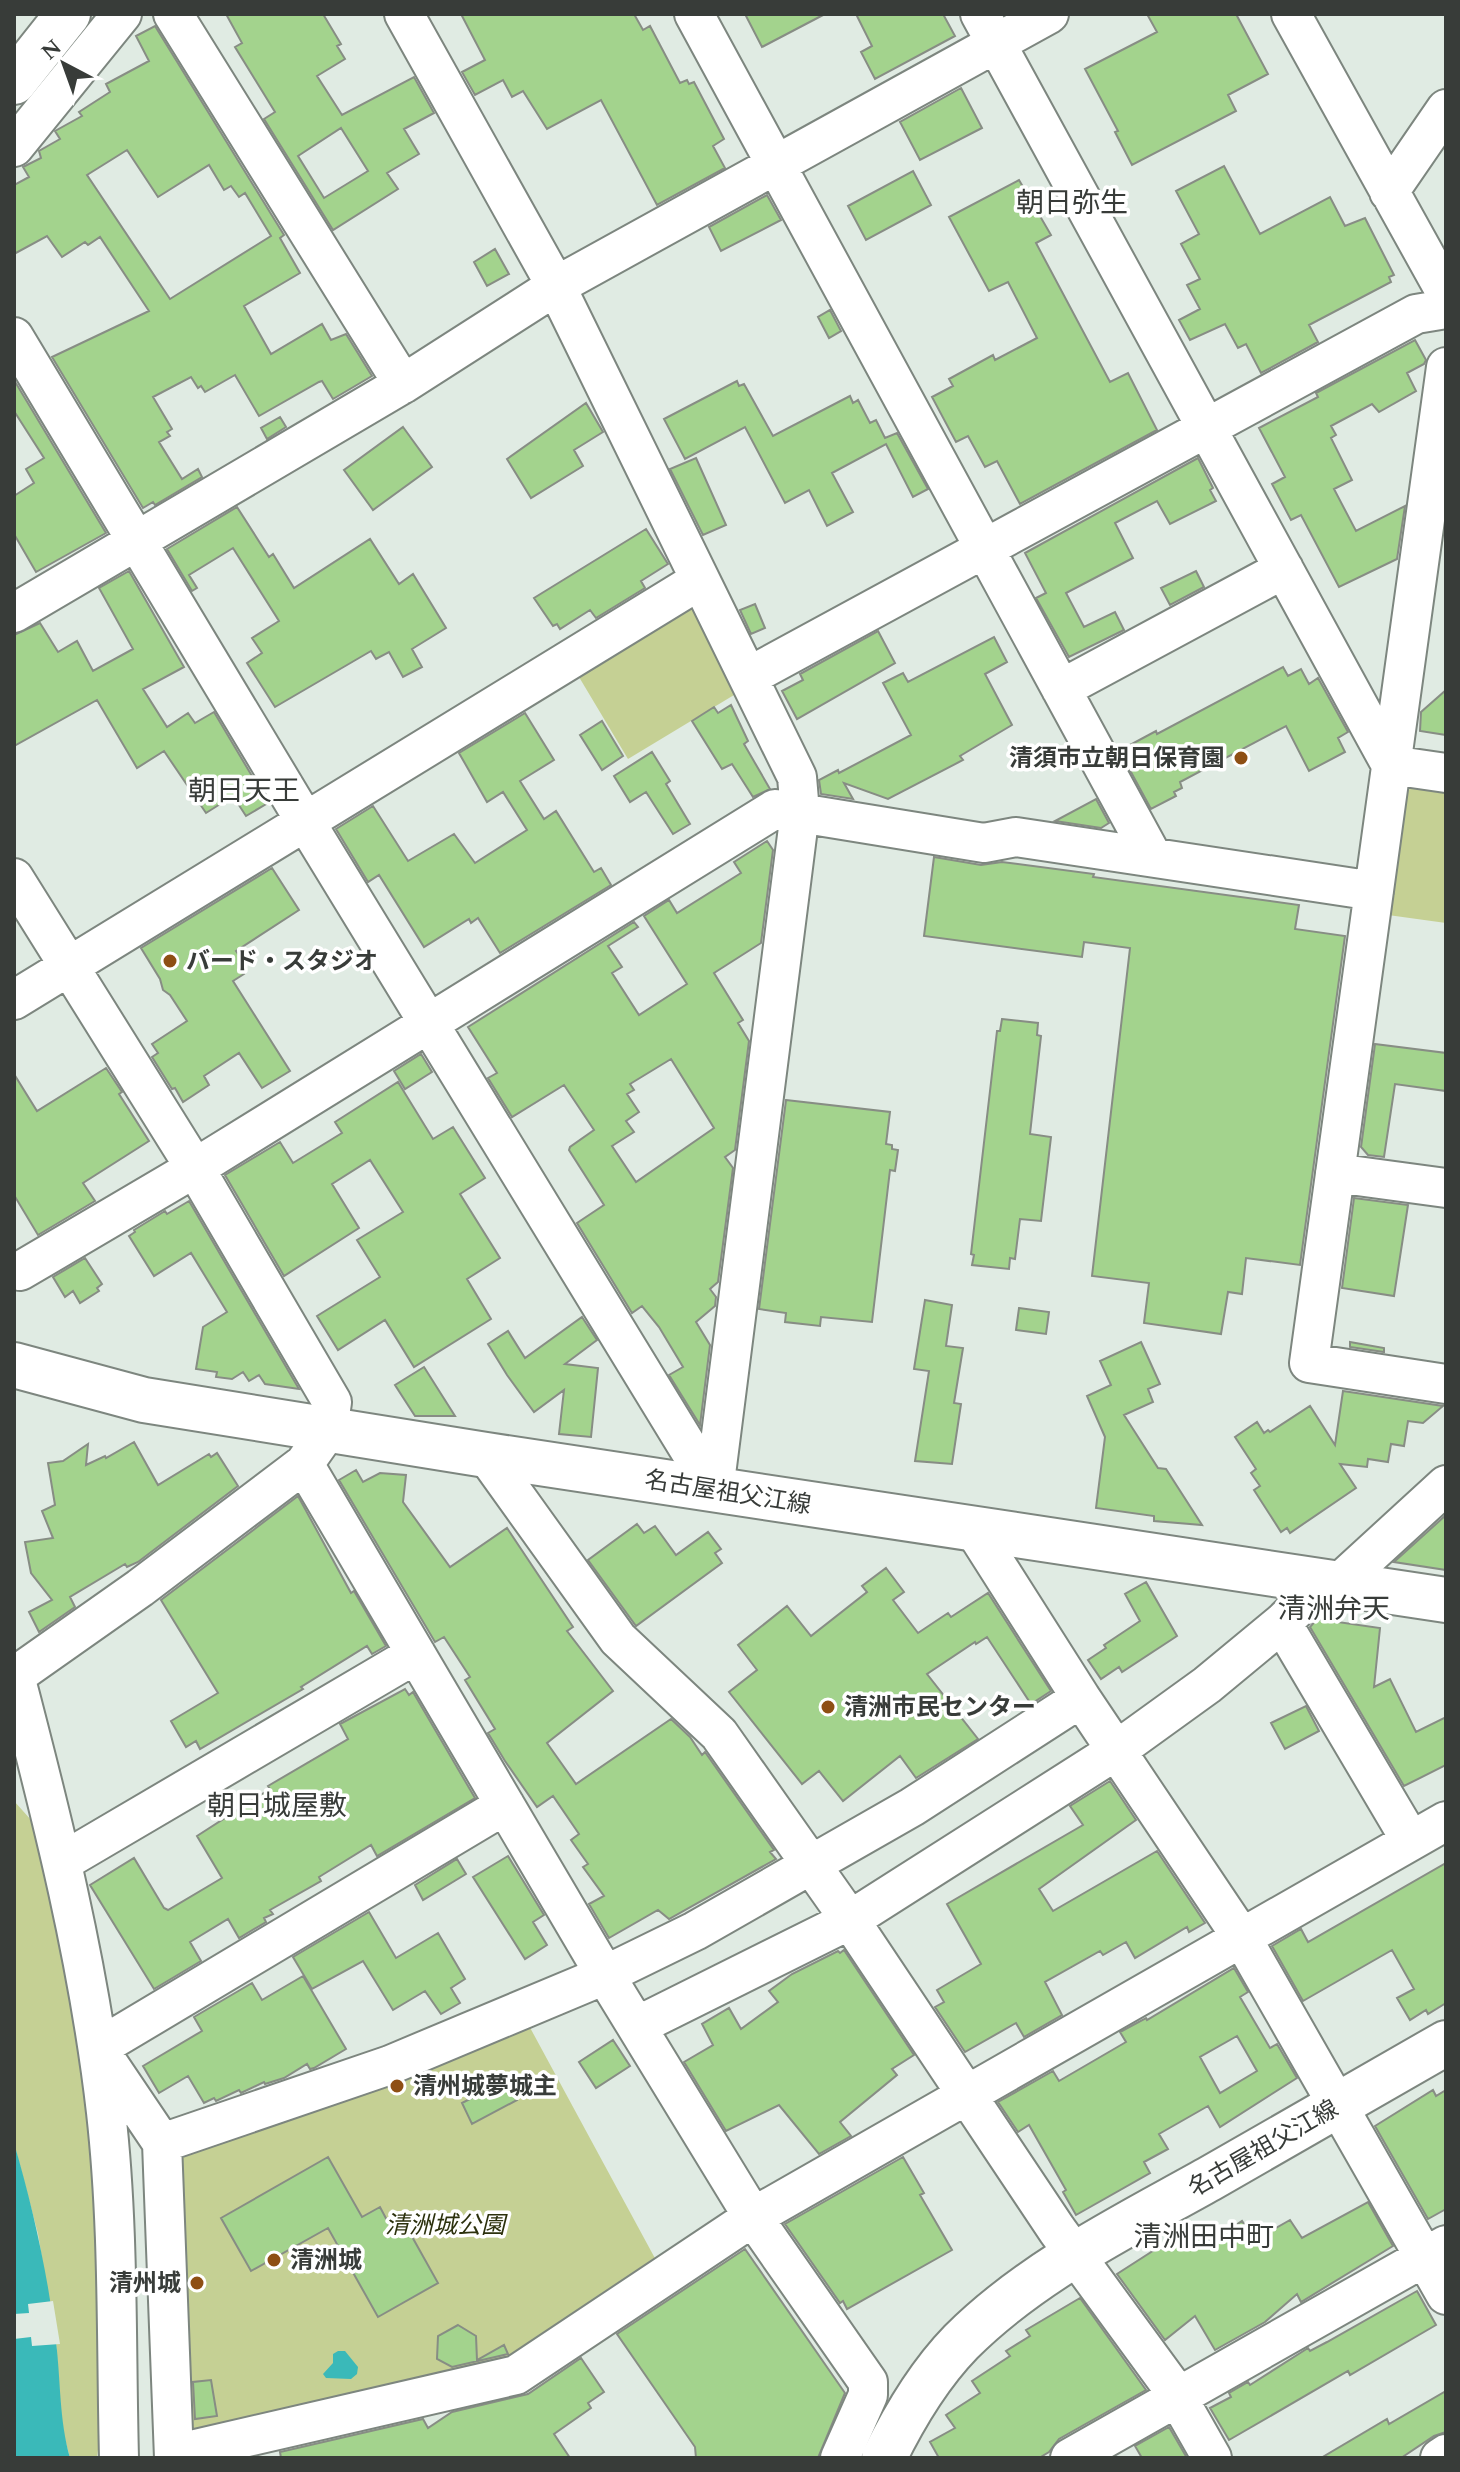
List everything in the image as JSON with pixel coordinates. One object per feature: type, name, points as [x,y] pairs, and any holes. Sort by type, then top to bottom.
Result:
[{"type":"main road","points":[[14,45],[38,14]]},
{"type":"main road","points":[[14,82],[68,14]]},
{"type":"main road","name":"名古屋祖父江線","points":[[14,1365],[316,1447],[486,1455],[1446,1600]]},
{"type":"main road","name":"名古屋祖父江線","points":[[884,2458],[924,2388],[960,2343],[1008,2301],[1075,2255],[1446,2043]]},
{"type":"street","points":[[14,147],[122,14]]},
{"type":"street","points":[[173,14],[403,384]]},
{"type":"street","points":[[404,14],[556,286],[797,777],[800,812],[714,1490]]},
{"type":"street","points":[[694,14],[1152,856]]},
{"type":"street","points":[[14,613],[403,384],[556,286],[775,165],[988,28],[1049,14]]},
{"type":"street","points":[[1291,14],[1446,293]]},
{"type":"street","points":[[988,28],[1391,765]]},
{"type":"street","points":[[1389,192],[1446,109]]},
{"type":"street","points":[[748,677],[1416,314],[1446,309]]},
{"type":"street","points":[[14,337],[305,821],[714,1490]]},
{"type":"street","points":[[1446,367],[1309,1363],[1446,1384]]},
{"type":"street","points":[[1061,689],[1284,569]]},
{"type":"street","points":[[14,1000],[700,580]]},
{"type":"street","points":[[1391,765],[1446,773]]},
{"type":"street","points":[[20,1271],[195,1168],[775,809],[984,843],[1016,837],[1374,891]]},
{"type":"street","points":[[14,878],[195,1168],[332,1402],[316,1447],[140,1588],[15,1674],[62,1862],[98,2048],[112,2177],[119,2458]]},
{"type":"street","points":[[1335,1173],[1446,1188]]},
{"type":"street","points":[[316,1447],[416,1654],[605,1975],[753,2217],[868,2382],[868,2395],[840,2458]]},
{"type":"street","points":[[486,1455],[618,1639],[719,1734],[850,1920],[1075,2255],[1177,2397],[1212,2458]]},
{"type":"street","points":[[637,2026],[850,1920],[1117,1750],[1207,1685],[1446,1485]]},
{"type":"street","points":[[973,1528],[1081,1698],[1242,1938],[1339,2104],[1435,2251],[1446,2295]]},
{"type":"street","points":[[1282,1623],[1411,1841]]},
{"type":"street","points":[[62,1862],[416,1654]]},
{"type":"street","points":[[162,2143],[390,2065],[605,1975],[695,1931],[811,1866],[912,1807],[1081,1698]]},
{"type":"street","points":[[14,1750],[45,1788]]},
{"type":"street","points":[[98,2048],[505,1805]]},
{"type":"street","points":[[98,2048],[162,2143],[174,2456],[516,2375],[753,2217],[1446,1821]]},
{"type":"street","points":[[1070,2458],[1435,2251]]},
{"type":"street","points":[[1440,2458],[1446,2454]]},
{"type":"green space","points":[[684,606],[692,608],[734,695],[628,759],[576,672]]},
{"type":"green space","points":[[1415,785],[1446,790],[1446,923],[1388,915],[1406,792]]},
{"type":"green space","points":[[14,1801],[41,1831],[94,2109],[102,2418],[97,2458],[70,2458],[62,2428],[56,2343],[38,2234],[14,2143]]},
{"type":"green space","name":"清洲城公園","points":[[527,2022],[657,2262],[507,2366],[195,2438],[184,2427],[170,2162],[186,2149],[374,2091]]},
{"type":"water","points":[[14,2143],[34,2217],[49,2292],[70,2458],[14,2458]]},
{"type":"water","points":[[345,2351],[358,2367],[357,2374],[351,2379],[326,2378],[323,2374],[333,2363],[333,2354]]},
{"type":"pier","points":[[53,2301],[60,2344],[32,2346],[31,2337],[14,2339],[14,2314],[29,2313],[28,2304]]},
{"type":"building","points":[[226,14],[323,14],[341,44],[337,46],[345,59],[317,76],[342,115],[414,77],[434,113],[404,129],[419,154],[387,173],[398,189],[333,230],[264,119],[275,112],[235,47],[242,43]],"holes":[[[341,128],[368,171],[324,198],[298,156]]]},
{"type":"building","points":[[461,14],[634,14],[643,30],[650,26],[680,83],[687,80],[689,84],[694,82],[724,139],[713,146],[725,168],[657,205],[601,100],[547,129],[523,91],[512,97],[503,80],[475,95],[462,72],[485,60]]},
{"type":"building","points":[[745,14],[825,14],[762,47]]},
{"type":"building","points":[[856,14],[943,14],[955,36],[875,79],[861,52],[872,46]]},
{"type":"building","points":[[1147,14],[1236,14],[1268,74],[1228,95],[1236,111],[1132,165],[1085,69],[1157,32]]},
{"type":"building","points":[[155,26],[284,235],[280,238],[300,273],[244,306],[271,354],[322,324],[331,340],[346,334],[372,376],[333,399],[322,381],[319,382],[259,416],[235,375],[205,392],[191,377],[153,397],[172,429],[167,432],[170,436],[159,442],[182,479],[198,469],[202,477],[155,505],[153,502],[143,508],[52,357],[149,311],[100,237],[88,245],[85,242],[62,257],[47,236],[14,254],[14,185],[29,177],[23,167],[41,158],[39,151],[60,139],[55,131],[82,116],[79,112],[110,92],[106,84],[149,61],[136,36]],"holes":[[[127,150],[158,197],[209,165],[224,190],[231,186],[239,197],[245,193],[271,236],[170,299],[87,175]]]},
{"type":"building","points":[[961,88],[982,128],[920,160],[900,122]]},
{"type":"building","points":[[1224,166],[1260,234],[1330,197],[1345,226],[1365,218],[1394,275],[1389,277],[1391,282],[1309,325],[1318,342],[1261,373],[1246,344],[1238,348],[1225,324],[1190,340],[1179,320],[1200,309],[1187,285],[1200,279],[1181,244],[1199,234],[1176,191]]},
{"type":"building","points":[[913,171],[931,205],[866,240],[848,206]]},
{"type":"building","points":[[1019,180],[1051,235],[1036,243],[1110,382],[1128,373],[1157,430],[1020,504],[997,461],[985,467],[968,436],[956,442],[932,397],[953,386],[949,379],[993,355],[995,360],[1037,338],[1008,282],[989,291],[949,217]]},
{"type":"building","points":[[767,195],[781,220],[721,251],[709,227]]},
{"type":"building","points":[[495,249],[509,274],[487,286],[474,262]]},
{"type":"building","points":[[830,310],[841,331],[829,338],[818,317]]},
{"type":"building","points":[[1415,340],[1426,360],[1407,373],[1416,391],[1379,412],[1372,404],[1331,426],[1336,435],[1331,438],[1352,480],[1334,489],[1356,531],[1405,506],[1397,559],[1339,587],[1301,515],[1291,520],[1272,484],[1285,477],[1259,428],[1318,397],[1316,393]]},
{"type":"building","points":[[14,380],[106,533],[36,572],[14,534],[14,496],[34,483],[26,469],[44,458],[14,411]]},
{"type":"building","points":[[737,381],[739,386],[744,384],[773,436],[850,396],[853,403],[858,400],[870,423],[876,420],[885,438],[897,433],[928,489],[913,497],[886,444],[832,473],[853,512],[827,526],[809,490],[785,503],[745,427],[685,459],[664,419]]},
{"type":"building","points":[[586,403],[603,432],[574,450],[583,466],[531,498],[507,459]]},
{"type":"building","points":[[280,417],[286,427],[267,439],[261,428]]},
{"type":"building","points":[[403,427],[432,467],[373,510],[344,470]]},
{"type":"building","points":[[696,458],[726,525],[703,535],[670,469]]},
{"type":"building","points":[[1198,458],[1216,501],[1170,524],[1157,501],[1115,523],[1133,558],[1066,593],[1084,627],[1115,612],[1124,630],[1069,657],[1036,598],[1046,593],[1025,553]]},
{"type":"building","points":[[237,507],[269,557],[273,554],[294,588],[370,539],[399,584],[413,574],[446,628],[412,649],[422,667],[403,677],[389,652],[376,659],[371,651],[275,707],[247,663],[262,653],[252,638],[279,621],[233,548],[189,575],[197,588],[192,591],[167,549]]},
{"type":"building","points":[[646,529],[668,564],[641,581],[645,588],[596,618],[590,610],[560,629],[557,624],[553,626],[534,598]]},
{"type":"building","points":[[129,571],[184,667],[143,689],[167,727],[188,713],[195,723],[214,712],[268,803],[246,816],[233,796],[206,813],[164,751],[137,768],[97,700],[14,746],[14,635],[40,623],[58,652],[77,641],[93,671],[133,649],[99,588]]},
{"type":"building","points":[[1196,571],[1204,587],[1170,605],[1161,588]]},
{"type":"building","points":[[755,604],[765,628],[751,634],[740,610]]},
{"type":"building","points":[[878,631],[895,663],[797,719],[782,691],[803,680],[800,674]]},
{"type":"building","points":[[994,637],[1007,662],[985,674],[1012,725],[960,756],[963,760],[888,799],[844,783],[853,799],[821,794],[819,780],[838,770],[839,773],[911,735],[883,683],[903,673],[908,682]]},
{"type":"building","points":[[1283,667],[1288,676],[1301,669],[1309,684],[1318,678],[1348,732],[1338,738],[1345,752],[1309,771],[1286,726],[1180,782],[1182,788],[1174,792],[1176,796],[1151,809],[1125,761],[1136,756],[1130,745],[1156,731],[1157,734]]},
{"type":"building","points":[[1446,690],[1446,735],[1420,731],[1421,712]]},
{"type":"building","points":[[731,705],[748,741],[744,744],[770,789],[753,797],[732,764],[722,769],[692,721],[714,707],[718,713]]},
{"type":"building","points":[[525,713],[554,760],[520,781],[544,819],[556,811],[594,872],[601,868],[611,885],[500,953],[478,918],[471,923],[469,919],[424,947],[379,875],[368,882],[336,829],[373,806],[408,861],[454,834],[475,863],[527,830],[503,792],[487,802],[459,753]]},
{"type":"building","points":[[602,721],[623,756],[602,770],[580,735]]},
{"type":"building","points":[[652,752],[670,781],[666,784],[690,824],[673,834],[646,792],[630,802],[614,776]]},
{"type":"building","points":[[1096,799],[1109,823],[1101,828],[1055,821]]},
{"type":"building","points":[[767,841],[773,850],[761,943],[714,973],[743,1020],[738,1023],[749,1041],[735,1150],[725,1157],[733,1168],[718,1282],[710,1289],[716,1297],[715,1306],[696,1322],[710,1345],[700,1425],[669,1375],[683,1367],[659,1327],[642,1306],[632,1313],[577,1223],[604,1205],[569,1150],[594,1130],[564,1085],[512,1117],[488,1078],[497,1073],[468,1027],[634,922],[638,927],[608,946],[622,967],[612,973],[639,1015],[687,984],[644,916],[669,900],[677,913],[741,873],[734,862]],"holes":[[[671,1059],[714,1128],[636,1182],[612,1146],[634,1132],[626,1121],[639,1112],[627,1094],[634,1090],[630,1084]]]},
{"type":"building","points":[[934,857],[981,865],[1002,862],[1094,874],[1093,877],[1299,905],[1295,929],[1345,936],[1300,1265],[1246,1258],[1242,1294],[1228,1292],[1221,1334],[1144,1323],[1149,1283],[1092,1276],[1130,948],[1084,942],[1082,957],[924,936]]},
{"type":"building","points":[[272,868],[299,910],[236,951],[243,961],[238,964],[244,974],[233,981],[290,1071],[262,1088],[239,1053],[204,1076],[209,1085],[183,1102],[152,1057],[158,1053],[152,1044],[187,1021],[170,995],[163,990],[160,979],[141,948]]},
{"type":"building","points":[[1002,1019],[1038,1023],[1037,1035],[1041,1036],[1030,1134],[1051,1137],[1041,1221],[1020,1219],[1015,1259],[1010,1258],[1009,1269],[972,1265],[974,1255],[971,1254],[997,1031],[1000,1031]]},
{"type":"building","points":[[1375,1044],[1446,1053],[1446,1091],[1395,1084],[1384,1157],[1368,1155],[1361,1147]]},
{"type":"building","points":[[421,1054],[432,1072],[405,1089],[394,1071]]},
{"type":"building","points":[[106,1068],[149,1141],[83,1183],[95,1201],[38,1235],[14,1195],[14,1074],[37,1111]]},
{"type":"building","points":[[398,1082],[433,1139],[453,1127],[485,1178],[460,1194],[500,1258],[467,1279],[491,1319],[414,1367],[385,1320],[338,1350],[317,1316],[380,1277],[357,1240],[403,1212],[370,1160],[332,1184],[359,1228],[284,1276],[225,1175],[280,1142],[293,1163],[342,1133],[335,1122]]},
{"type":"building","points":[[786,1100],[890,1112],[886,1144],[898,1150],[895,1171],[890,1170],[872,1322],[821,1317],[820,1326],[785,1322],[786,1313],[759,1309]]},
{"type":"building","points":[[1354,1198],[1408,1205],[1394,1296],[1342,1288]]},
{"type":"building","points":[[189,1201],[299,1389],[265,1384],[259,1375],[249,1381],[243,1372],[232,1379],[216,1377],[217,1372],[196,1369],[203,1327],[227,1312],[191,1253],[154,1276],[129,1236],[165,1211],[167,1214]]},
{"type":"building","points":[[85,1258],[102,1284],[97,1288],[99,1291],[80,1303],[73,1291],[65,1297],[53,1277]]},
{"type":"building","points":[[925,1300],[952,1305],[946,1346],[963,1348],[954,1403],[961,1404],[952,1464],[915,1461],[929,1371],[914,1369]]},
{"type":"building","points":[[1019,1308],[1049,1312],[1046,1334],[1016,1330]]},
{"type":"building","points":[[582,1317],[597,1340],[565,1364],[598,1368],[591,1437],[559,1434],[564,1390],[534,1412],[488,1344],[508,1331],[525,1358]]},
{"type":"building","points":[[1141,1342],[1160,1384],[1148,1389],[1153,1402],[1124,1415],[1158,1468],[1166,1469],[1202,1525],[1154,1521],[1154,1516],[1096,1508],[1105,1437],[1087,1396],[1111,1385],[1100,1361]]},
{"type":"building","points":[[1350,1342],[1384,1348],[1384,1352],[1350,1347]]},
{"type":"building","points":[[424,1367],[455,1416],[415,1416],[395,1385]]},
{"type":"building","points":[[1343,1391],[1443,1406],[1423,1423],[1408,1421],[1404,1446],[1391,1444],[1388,1462],[1368,1459],[1367,1467],[1340,1464],[1356,1488],[1290,1533],[1287,1528],[1281,1532],[1254,1490],[1260,1486],[1251,1473],[1256,1469],[1235,1437],[1257,1422],[1264,1433],[1270,1432],[1310,1406],[1335,1445]]},
{"type":"building","points":[[134,1442],[158,1485],[209,1454],[211,1457],[217,1453],[238,1486],[138,1562],[127,1567],[125,1564],[70,1597],[75,1607],[39,1632],[29,1612],[52,1600],[31,1573],[25,1542],[53,1538],[42,1511],[55,1505],[48,1463],[63,1461],[88,1444],[86,1465]]},
{"type":"building","points":[[356,1470],[363,1482],[380,1473],[406,1475],[403,1502],[450,1567],[507,1528],[573,1627],[567,1631],[613,1691],[547,1743],[576,1784],[671,1719],[690,1737],[702,1755],[705,1752],[774,1850],[770,1852],[776,1859],[669,1919],[658,1910],[609,1938],[589,1904],[604,1896],[583,1867],[588,1864],[571,1840],[579,1834],[553,1796],[537,1807],[505,1761],[488,1733],[495,1729],[465,1680],[470,1677],[444,1637],[435,1642],[339,1480]]},
{"type":"building","points":[[298,1496],[351,1593],[354,1591],[386,1646],[372,1654],[367,1646],[301,1687],[303,1689],[200,1749],[196,1741],[186,1747],[171,1721],[218,1693],[161,1600]]},
{"type":"building","points":[[1446,1515],[1446,1570],[1394,1562]]},
{"type":"building","points":[[637,1524],[644,1533],[655,1526],[676,1555],[708,1532],[721,1549],[715,1553],[722,1563],[636,1626],[588,1560]]},
{"type":"building","name":"清洲市民センター","points":[[886,1568],[904,1592],[893,1600],[918,1633],[948,1613],[951,1617],[988,1593],[1051,1691],[1031,1704],[987,1637],[975,1642],[927,1674],[978,1739],[916,1778],[900,1756],[843,1801],[819,1771],[802,1784],[729,1692],[757,1670],[738,1645],[787,1606],[811,1636],[867,1592],[862,1586]]},
{"type":"building","points":[[1146,1582],[1177,1636],[1122,1672],[1119,1667],[1101,1679],[1088,1660],[1106,1648],[1104,1645],[1140,1621],[1125,1594]]},
{"type":"building","points":[[1317,1619],[1380,1628],[1374,1687],[1390,1679],[1416,1732],[1446,1717],[1446,1765],[1404,1786],[1310,1627]]},
{"type":"building","points":[[405,1689],[409,1695],[413,1692],[475,1798],[377,1856],[371,1845],[319,1877],[321,1881],[270,1910],[273,1914],[264,1918],[266,1922],[239,1938],[228,1919],[190,1942],[201,1961],[154,1989],[90,1885],[134,1858],[168,1910],[222,1878],[197,1836],[270,1789],[268,1786],[348,1739],[340,1724]]},
{"type":"building","points":[[1306,1706],[1319,1731],[1285,1749],[1271,1723]]},
{"type":"building","points":[[1110,1781],[1136,1820],[1039,1889],[1053,1911],[1157,1851],[1205,1923],[1189,1932],[1187,1927],[1135,1958],[1126,1942],[1103,1955],[1100,1951],[1045,1982],[1062,2015],[1024,2037],[1016,2023],[965,2052],[935,2007],[944,2002],[937,1990],[981,1964],[947,1904],[1083,1825],[1070,1806]]},
{"type":"building","points":[[508,1856],[544,1915],[533,1922],[547,1945],[525,1959],[473,1877]]},
{"type":"building","points":[[457,1859],[466,1874],[423,1900],[415,1885]]},
{"type":"building","points":[[1446,1863],[1446,2003],[1410,2020],[1397,1998],[1414,1989],[1392,1950],[1303,2001],[1272,1946],[1301,1929],[1308,1942]]},
{"type":"building","points":[[369,1912],[396,1958],[438,1933],[465,1979],[451,1988],[460,2003],[441,2014],[425,1991],[393,2010],[363,1961],[312,1989],[293,1957]]},
{"type":"building","points":[[844,1950],[914,2055],[892,2069],[897,2075],[840,2122],[851,2136],[819,2154],[779,2105],[726,2131],[684,2062],[713,2045],[702,2024],[729,2008],[741,2029],[778,2002],[769,1991],[792,1974]]},
{"type":"building","points":[[1234,1968],[1248,1992],[1240,1997],[1270,2048],[1277,2044],[1297,2078],[1220,2127],[1208,2106],[1159,2134],[1168,2149],[1144,2162],[1150,2173],[1076,2215],[1063,2192],[1066,2190],[1029,2125],[1018,2132],[998,2102],[1053,2071],[1059,2081],[1126,2042],[1120,2032],[1147,2020]],"holes":[[[1237,2036],[1257,2071],[1220,2093],[1200,2057]]]},
{"type":"building","points":[[303,1976],[346,2049],[314,2068],[310,2069],[307,2064],[284,2078],[264,2082],[241,2093],[239,2090],[216,2101],[214,2098],[204,2103],[188,2076],[159,2093],[143,2066],[202,2031],[194,2017],[252,1983],[262,2000]]},
{"type":"building","points":[[613,2040],[630,2066],[596,2088],[579,2062]]},
{"type":"building","points":[[506,2080],[517,2100],[472,2124],[462,2103]]},
{"type":"building","points":[[1433,2090],[1436,2096],[1446,2090],[1446,2209],[1428,2219],[1375,2126]]},
{"type":"building","points":[[328,2157],[362,2217],[380,2207],[389,2224],[401,2217],[438,2283],[378,2317],[328,2228],[251,2271],[221,2218]]},
{"type":"building","points":[[903,2157],[924,2193],[920,2195],[952,2250],[847,2309],[785,2224]]},
{"type":"building","points":[[1368,2202],[1393,2246],[1301,2302],[1297,2294],[1265,2322],[1215,2350],[1195,2316],[1165,2340],[1117,2274],[1159,2247],[1161,2249],[1168,2244],[1170,2247],[1200,2226],[1211,2242],[1242,2221],[1255,2240],[1290,2220],[1302,2238]]},
{"type":"building","points":[[745,2249],[845,2393],[818,2458],[696,2458],[695,2447],[617,2334]]},
{"type":"building","points":[[1417,2291],[1436,2325],[1350,2375],[1348,2371],[1229,2440],[1210,2408],[1231,2397],[1229,2393],[1248,2382],[1250,2385],[1308,2348],[1310,2351]]},
{"type":"building","points":[[1080,2298],[1146,2390],[1059,2439],[1049,2452],[1039,2458],[939,2458],[930,2442],[955,2428],[946,2415],[980,2393],[972,2381],[1010,2356],[1006,2351],[1030,2336],[1026,2330]]},
{"type":"building","points":[[458,2325],[476,2336],[477,2360],[504,2345],[508,2354],[452,2367],[437,2359],[438,2336]]},
{"type":"building","points":[[581,2358],[604,2392],[588,2403],[591,2408],[554,2434],[570,2458],[281,2458],[280,2452],[423,2419],[428,2428],[452,2412],[528,2394]]},
{"type":"building","points":[[211,2380],[217,2416],[195,2419],[193,2382]]},
{"type":"building","points":[[1446,2391],[1446,2432],[1434,2436],[1401,2458],[1321,2458],[1387,2419],[1389,2424]]},
{"type":"building","points":[[1169,2427],[1187,2458],[1142,2458],[1135,2446]]},
{"type":"place","name":"清須市立朝日保育園","points":[[1241,758]]},
{"type":"place","name":"バード・スタジオ","points":[[170,961]]},
{"type":"place","name":"清洲市民センター","points":[[828,1707]]},
{"type":"place","name":"清州城夢城主","points":[[397,2086]]},
{"type":"place","name":"清洲城","points":[[274,2260]]},
{"type":"place","name":"清州城","points":[[197,2283]]},
{"type":"district","name":"朝日弥生","points":[[1072,202]]},
{"type":"district","name":"朝日天王","points":[[244,790]]},
{"type":"district","name":"清洲弁天","points":[[1334,1608]]},
{"type":"district","name":"朝日城屋敷","points":[[277,1805]]},
{"type":"district","name":"清洲田中町","points":[[1204,2236]]}]
